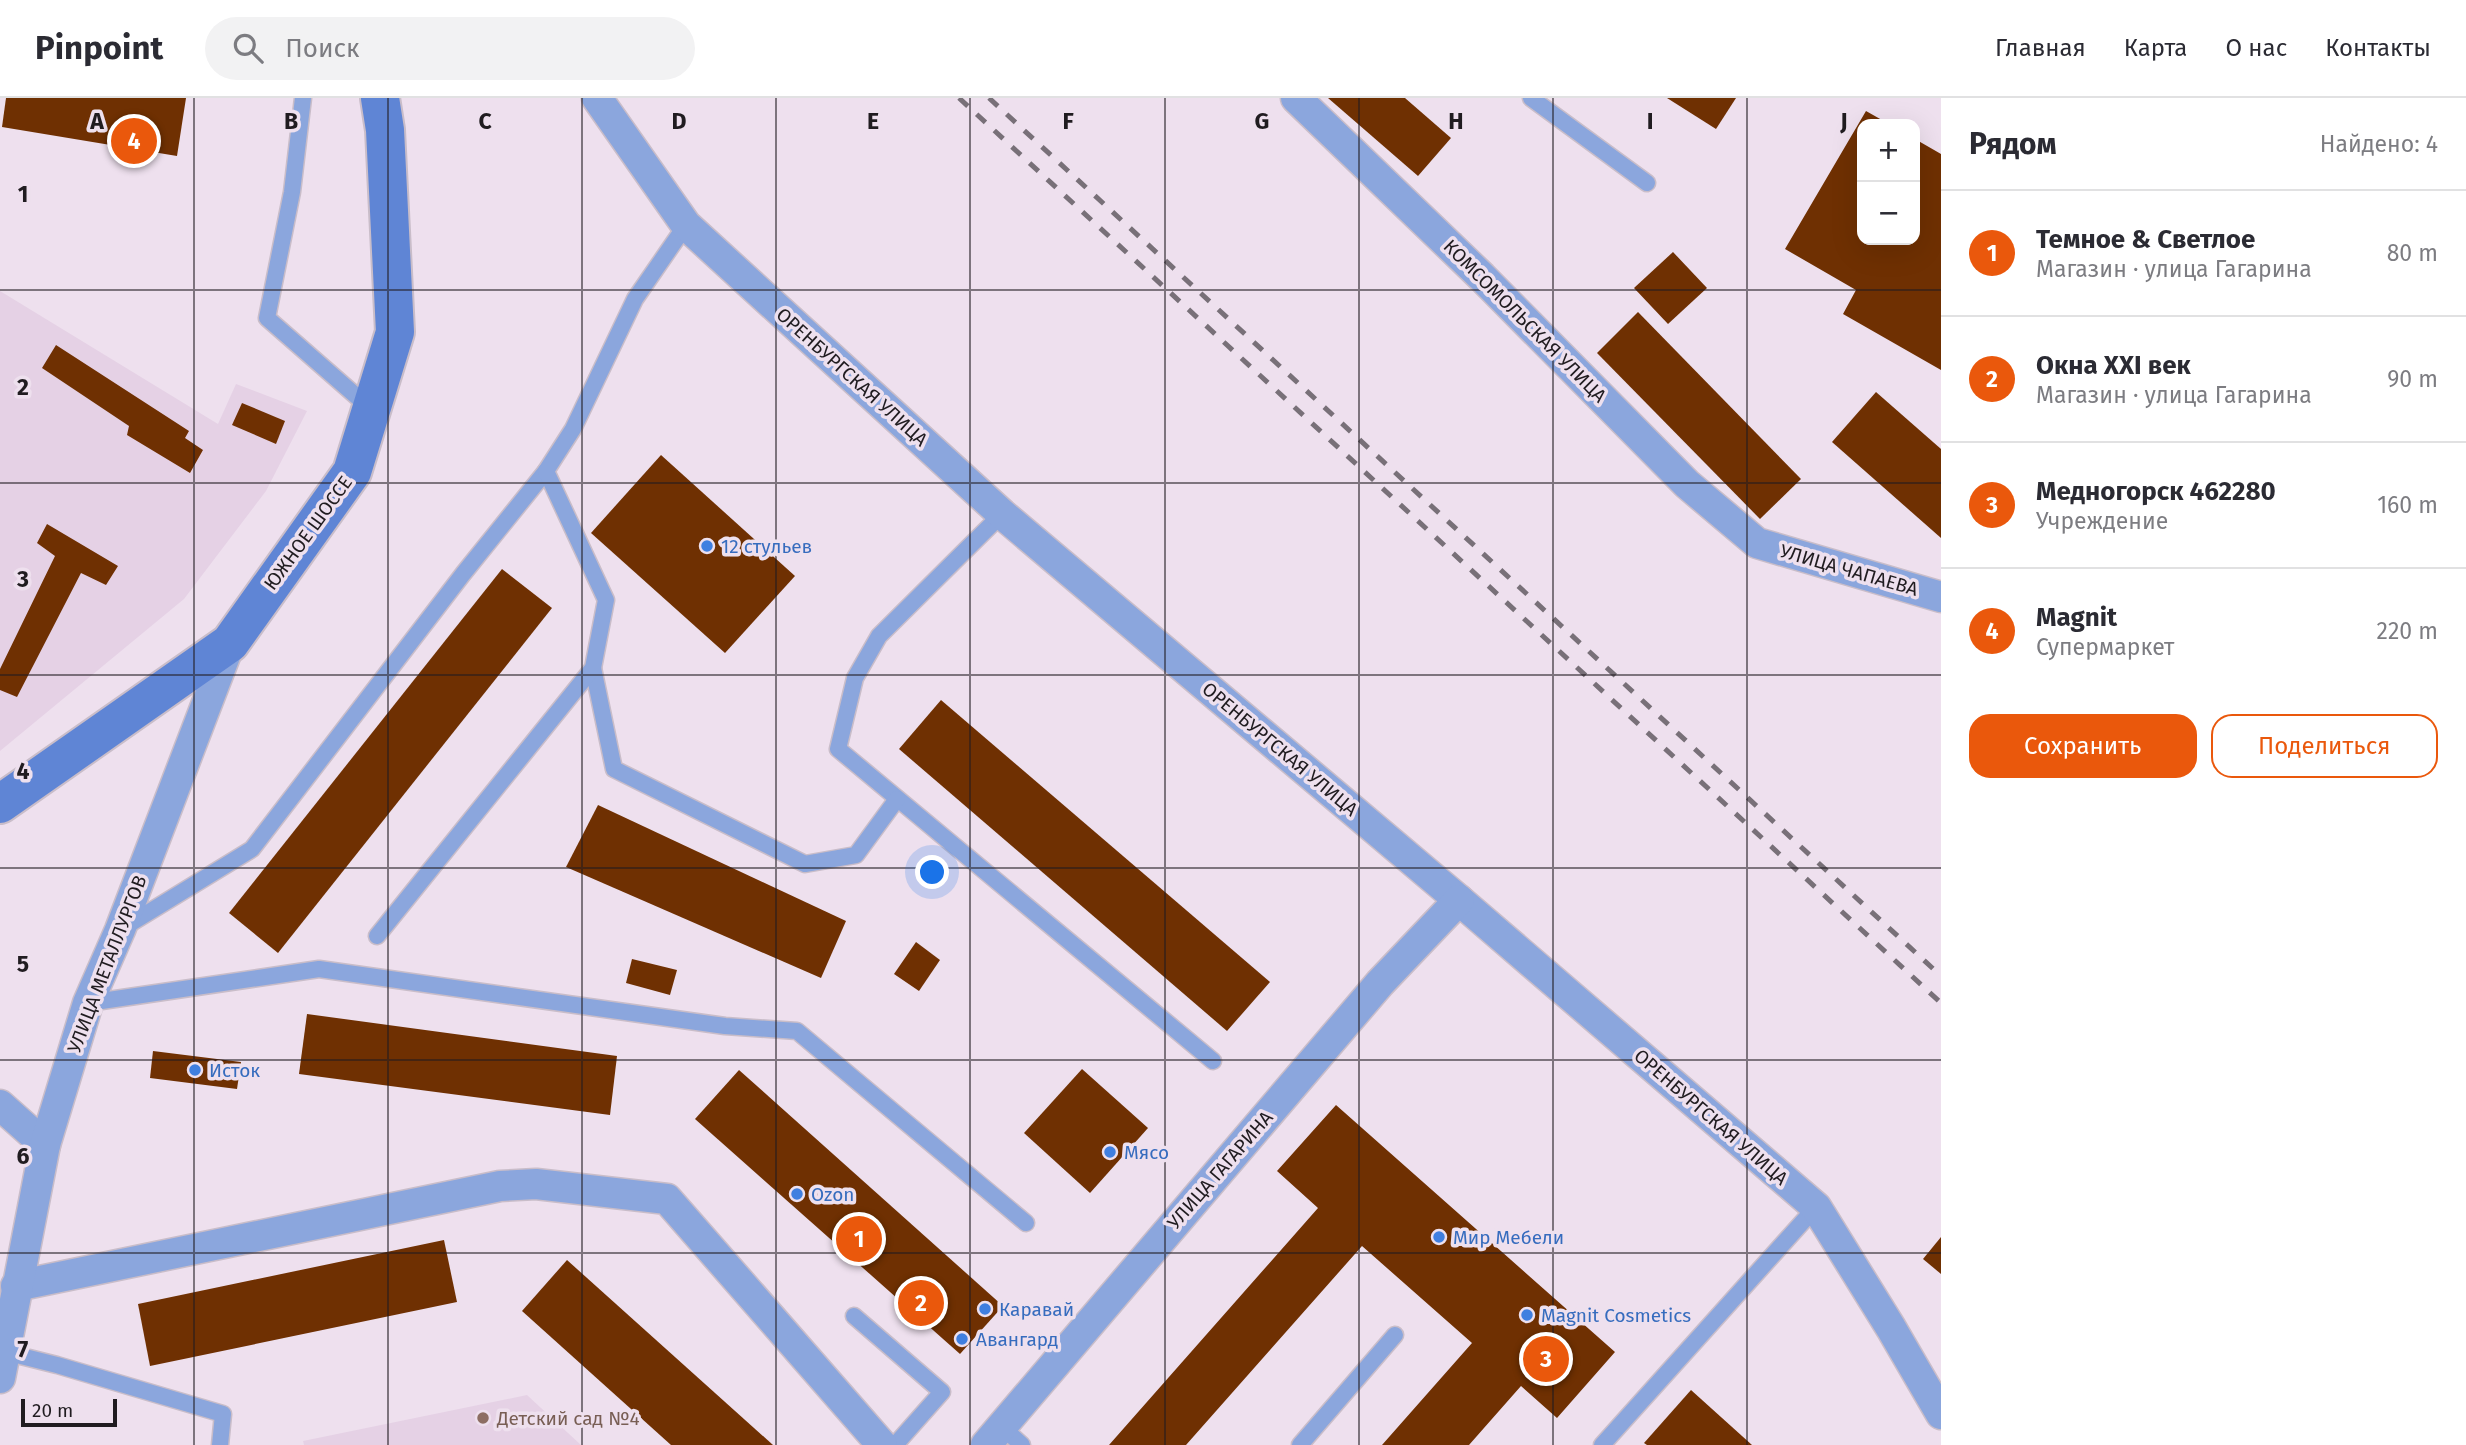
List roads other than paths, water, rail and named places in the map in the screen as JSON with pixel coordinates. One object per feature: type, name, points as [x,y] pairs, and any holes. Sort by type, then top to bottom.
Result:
[{"type":"street","name":"ЮЖНОЕ ШОССЕ","points":[[0,804],[230,643],[352,472],[395,332],[385,130],[380,98]]},
{"type":"street","name":"ОРЕНБУРГСКАЯ УЛИЦА","points":[[597,98],[686,225],[1002,514],[1459,900],[1816,1207],[1941,1414]]},
{"type":"street","name":"КОМСОМОЛЬСКАЯ УЛИЦА","points":[[1296,98],[1482,277],[1688,484],[1757,543]]},
{"type":"street","name":"УЛИЦА ЧАПАЕВА","points":[[1757,543],[1941,597]]},
{"type":"street","name":"УЛИЦА МЕТАЛЛУРГОВ","points":[[2,1365],[45,1146],[88,1003],[120,929],[230,643]]},
{"type":"street","name":"УЛИЦА ГАГАРИНА","points":[[1003,1439],[1380,983],[1459,900]]},
{"type":"street","points":[[0,1105],[45,1146]]},
{"type":"street","points":[[16,1286],[499,1186],[536,1184],[667,1199],[882,1445]]},
{"type":"lane","points":[[303,98],[292,192],[267,318],[371,409]]},
{"type":"lane","points":[[1531,98],[1647,183]]},
{"type":"lane","points":[[120,929],[251,849],[546,471],[573,429],[635,299],[686,225]]},
{"type":"lane","points":[[546,471],[606,600],[593,668],[614,769],[805,864],[856,855],[897,800]]},
{"type":"lane","points":[[1002,514],[879,636],[855,678],[838,749],[1213,1060]]},
{"type":"lane","points":[[377,936],[593,668]]},
{"type":"lane","points":[[88,1003],[319,969],[725,1026],[797,1031],[1026,1223]]},
{"type":"lane","points":[[1602,1445],[1816,1207]]},
{"type":"lane","points":[[854,1316],[942,1392],[895,1445]]},
{"type":"lane","points":[[1300,1445],[1395,1335]]},
{"type":"lane","points":[[2,1365],[57,1365],[223,1413],[220,1445]]},
{"type":"railway","points":[[959,98],[1941,1003]]},
{"type":"railway","points":[[989,98],[1941,976]]},
{"type":"place","name":"Magnit","points":[[134,141]]},
{"type":"place","name":"12 стульев","points":[[707,546]]},
{"type":"place","name":"Исток","points":[[195,1070]]},
{"type":"place","name":"Мясо","points":[[1110,1152]]},
{"type":"place","name":"Ozon","points":[[797,1194]]},
{"type":"place","name":"Мир Мебели","points":[[1439,1237]]},
{"type":"place","name":"Темное & Светлое","points":[[859,1239]]},
{"type":"place","name":"Окна XXI век","points":[[921,1303]]},
{"type":"place","name":"Каравай","points":[[985,1309]]},
{"type":"place","name":"Magnit Cosmetics","points":[[1527,1315]]},
{"type":"place","name":"Авангард","points":[[962,1339]]},
{"type":"place","name":"Медногорск 462280","points":[[1546,1359]]},
{"type":"place","name":"Детский сад №4","points":[[483,1418]]}]
